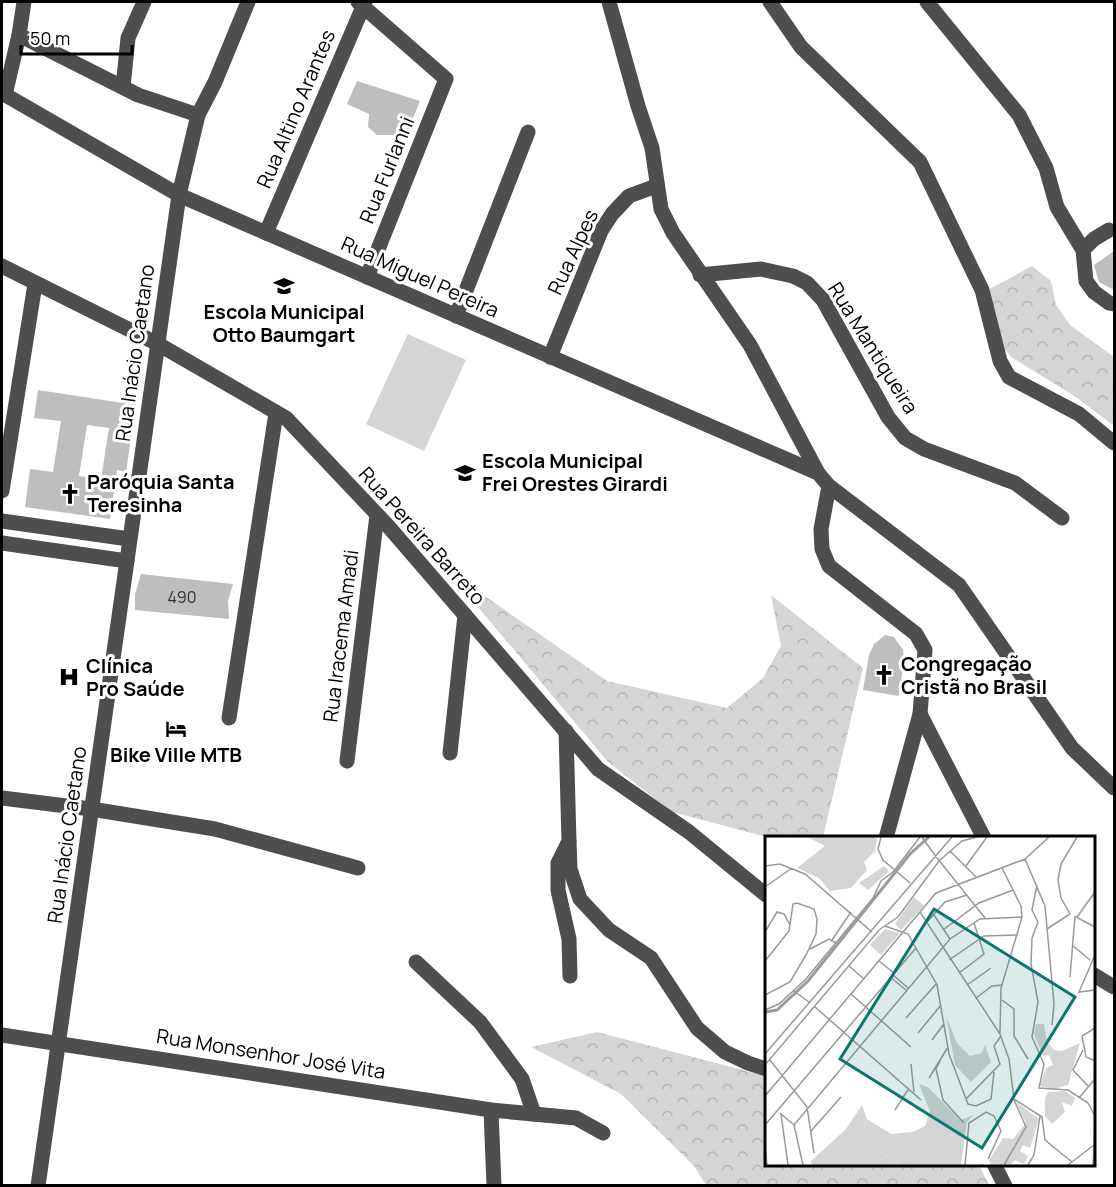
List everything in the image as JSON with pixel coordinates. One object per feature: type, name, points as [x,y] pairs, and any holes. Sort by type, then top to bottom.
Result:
[{"type":"street","points":[[3,94],[19,35],[24,2]]},
{"type":"street","points":[[123,87],[128,38],[144,2]]},
{"type":"street","name":"Rua Inácio Caetano","points":[[38,1185],[179,195],[198,115],[215,82],[248,2]]},
{"type":"street","points":[[609,2],[652,148],[661,209],[700,275],[750,345],[818,473]]},
{"type":"street","points":[[770,2],[801,47],[920,162],[982,290],[1000,361],[1010,377],[1079,414],[1114,443]]},
{"type":"street","points":[[927,2],[1019,115],[1046,168],[1057,207],[1081,246],[1086,281],[1094,292],[1114,304]]},
{"type":"street","name":"Rua Furlanni","points":[[362,3],[446,79],[367,277]]},
{"type":"street","name":"Rua Altino Arantes","points":[[266,233],[362,3]]},
{"type":"street","points":[[19,35],[138,95],[198,115]]},
{"type":"street","name":"Rua Miguel Pereira","points":[[3,94],[179,195],[818,473],[829,486],[959,585],[1072,748],[1114,788]]},
{"type":"street","points":[[456,316],[528,132]]},
{"type":"street","name":"Rua Alpes","points":[[550,357],[601,231],[612,214],[629,196],[656,186]]},
{"type":"street","points":[[1081,246],[1109,230]]},
{"type":"street","name":"Rua Pereira Barreto","points":[[2,266],[158,344],[286,418],[377,515],[598,769],[689,832],[765,893]]},
{"type":"street","name":"Rua Mantiqueira","points":[[700,275],[761,269],[793,276],[807,283],[823,300],[888,417],[905,438],[924,449],[1015,483],[1062,518]]},
{"type":"street","points":[[2,490],[35,284]]},
{"type":"street","points":[[229,718],[276,413]]},
{"type":"street","points":[[829,486],[821,528],[822,549],[829,566],[916,634],[925,650],[920,714],[886,836]]},
{"type":"street","name":"Rua Iracema Amadi","points":[[347,761],[377,515]]},
{"type":"street","points":[[2,520],[129,539]]},
{"type":"street","points":[[2,543],[127,561]]},
{"type":"street","points":[[450,753],[465,615]]},
{"type":"street","points":[[920,714],[983,836]]},
{"type":"street","points":[[566,731],[570,869],[580,899],[609,930],[651,958],[697,1028],[725,1052],[765,1069]]},
{"type":"street","points":[[2,798],[91,809],[215,829],[358,868]]},
{"type":"street","points":[[569,841],[558,863],[558,890],[569,939],[570,976]]},
{"type":"street","points":[[416,962],[480,1022],[522,1079],[534,1114]]},
{"type":"street","points":[[1095,976],[1114,987]]},
{"type":"street","name":"Rua Monsenhor José Vita","points":[[2,1035],[491,1110],[576,1118],[603,1133]]},
{"type":"street","points":[[491,1110],[494,1185]]},
{"type":"street","points":[[995,1166],[1005,1185]]},
{"type":"green space","points":[[1032,266],[1051,281],[1056,305],[1070,325],[1114,357],[1114,426],[1076,397],[1011,357],[997,339],[988,290]]},
{"type":"green space","points":[[408,334],[466,360],[424,451],[366,424]]},
{"type":"green space","points":[[446,569],[607,681],[727,708],[763,678],[781,646],[771,595],[863,668],[823,836],[765,836],[672,812],[608,762]]},
{"type":"green space","points":[[597,1032],[765,1076],[765,1166],[980,1166],[989,1185],[706,1185],[694,1166],[621,1094],[531,1047]]},
{"type":"building","points":[[357,81],[420,101],[406,135],[377,135],[368,127],[369,114],[347,104]]},
{"type":"building","points":[[1114,251],[1114,290],[1099,282],[1094,265]]},
{"type":"building","points":[[38,390],[136,405],[126,472],[117,470],[110,519],[25,507],[30,469],[53,472],[61,421],[34,418]],"holes":[[[87,425],[109,428],[101,479],[79,476]]]},
{"type":"building","points":[[141,574],[233,584],[228,601],[229,619],[135,610],[135,594]]},
{"type":"building","name":"Congregação Cristã no Brasil","points":[[885,635],[894,637],[903,650],[904,660],[899,696],[863,690],[869,655],[874,644]]},
{"type":"place","name":"Escola Municipal Otto Baumgart","points":[[284,286]]},
{"type":"place","name":"Escola Municipal Frei Orestes Girardi","points":[[465,473]]},
{"type":"place","name":"Paróquia Santa Teresinha","points":[[70,494]]},
{"type":"place","name":"Congregação Cristã no Brasil","points":[[884,675]]},
{"type":"place","name":"Clínica Pro Saúde","points":[[69,677]]},
{"type":"place","name":"Bike Ville MTB","points":[[176,729]]}]
